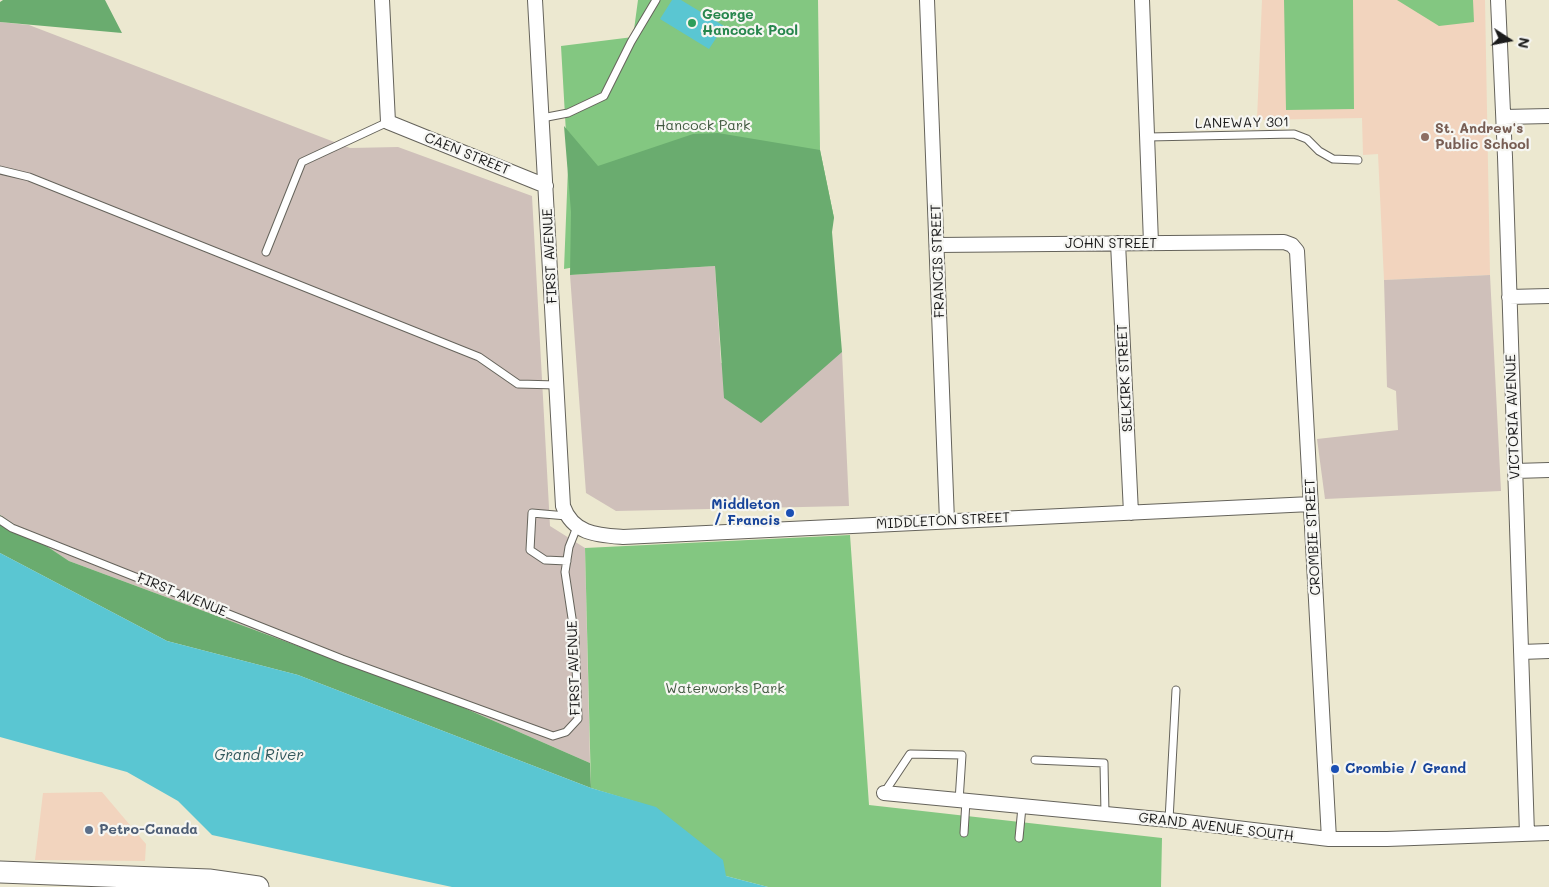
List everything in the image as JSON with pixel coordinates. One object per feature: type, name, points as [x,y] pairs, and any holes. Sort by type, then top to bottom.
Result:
[{"type":"main road","points":[[0,872],[209,880],[258,887]]},
{"type":"street","points":[[382,0],[388,122]]},
{"type":"street","name":"FIRST AVENUE","points":[[535,0],[563,506],[567,516]]},
{"type":"street","name":"FRANCIS STREET","points":[[927,0],[947,521]]},
{"type":"street","points":[[1142,0],[1151,243]]},
{"type":"street","name":"VICTORIA AVENUE","points":[[1498,0],[1504,117],[1527,834]]},
{"type":"street","points":[[1504,117],[1549,116]]},
{"type":"street","name":"CAEN STREET","points":[[388,122],[546,186]]},
{"type":"street","name":"JOHN STREET","points":[[937,245],[1284,242]]},
{"type":"street","name":"CROMBIE STREET","points":[[1284,242],[1292,245],[1297,251],[1329,839]]},
{"type":"street","name":"SELKIRK STREET","points":[[1118,244],[1132,513]]},
{"type":"street","points":[[1509,297],[1549,296]]},
{"type":"street","points":[[1514,471],[1549,470]]},
{"type":"street","name":"MIDDLETON STREET","points":[[577,527],[593,534],[623,536],[1311,504]]},
{"type":"street","points":[[567,516],[577,527]]},
{"type":"street","points":[[1521,652],[1549,651]]},
{"type":"street","name":"GRAND AVENUE SOUTH","points":[[884,793],[1169,820],[1329,839],[1549,834]]},
{"type":"lane","points":[[542,118],[568,113],[604,96],[631,42],[656,0]]},
{"type":"lane","points":[[266,252],[302,162],[388,122]]},
{"type":"lane","name":"LANEWAY 301","points":[[1148,137],[1294,134],[1307,139],[1319,151],[1333,159],[1358,160]]},
{"type":"lane","points":[[0,170],[30,177],[479,357],[518,384],[557,385]]},
{"type":"lane","points":[[567,516],[532,514],[530,550],[545,560],[567,560]]},
{"type":"lane","name":"FIRST AVENUE","points":[[0,520],[12,528],[342,659],[553,736],[566,732],[578,719],[575,638],[565,572],[569,547],[577,527]]},
{"type":"lane","points":[[1169,820],[1176,690]]},
{"type":"lane","points":[[884,793],[910,754],[962,755],[964,833]]},
{"type":"lane","points":[[1035,760],[1104,763],[1105,814]]},
{"type":"lane","points":[[1019,838],[1022,807]]},
{"type":"shaded area","name":"St. Andrew's Public School","points":[[1262,0],[1485,0],[1490,275],[1384,280],[1378,154],[1363,155],[1362,118],[1257,120]]},
{"type":"shaded area","points":[[0,22],[29,25],[350,148],[398,147],[532,196],[550,526],[585,548],[590,763],[462,707],[69,561],[0,515]]},
{"type":"shaded area","points":[[715,266],[721,363],[842,352],[849,506],[616,511],[586,493],[570,275]]},
{"type":"shaded area","points":[[1490,275],[1501,491],[1325,499],[1317,439],[1398,430],[1396,391],[1387,387],[1384,280]]},
{"type":"shaded area","points":[[102,792],[146,844],[145,861],[35,860],[43,793]]},
{"type":"green space","points":[[3,0],[105,0],[122,33],[0,22],[0,2]]},
{"type":"green space","name":"Hancock Park","points":[[638,0],[818,0],[820,150],[834,218],[564,269],[568,168],[561,46],[633,37]]},
{"type":"green space","points":[[1284,0],[1353,0],[1354,109],[1286,110]]},
{"type":"green space","points":[[1397,0],[1473,0],[1474,22],[1439,26]]},
{"type":"green space","points":[[564,126],[598,166],[693,134],[718,133],[820,150],[834,218],[832,232],[842,352],[761,423],[724,398],[715,266],[570,275],[571,212]]},
{"type":"green space","points":[[0,515],[69,561],[462,707],[590,763],[591,788],[298,675],[167,641],[0,553]]},
{"type":"green space","name":"Waterworks Park","points":[[850,535],[869,805],[1162,838],[1161,887],[768,887],[726,876],[656,808],[591,788],[585,548]]},
{"type":"water","name":"George Hancock Pool","points":[[672,0],[681,0],[724,26],[709,49],[660,19]]},
{"type":"water","name":"Grand River","points":[[0,553],[167,641],[298,675],[591,788],[656,807],[723,860],[726,876],[768,887],[452,887],[212,835],[178,801],[127,772],[0,737]]},
{"type":"place","name":"George Hancock Pool","points":[[692,23]]},
{"type":"place","name":"St. Andrew's Public School","points":[[1425,137]]},
{"type":"place","name":"Middleton / Francis","points":[[790,513]]},
{"type":"place","name":"Crombie / Grand","points":[[1335,769]]},
{"type":"place","name":"Petro-Canada","points":[[89,830]]}]
